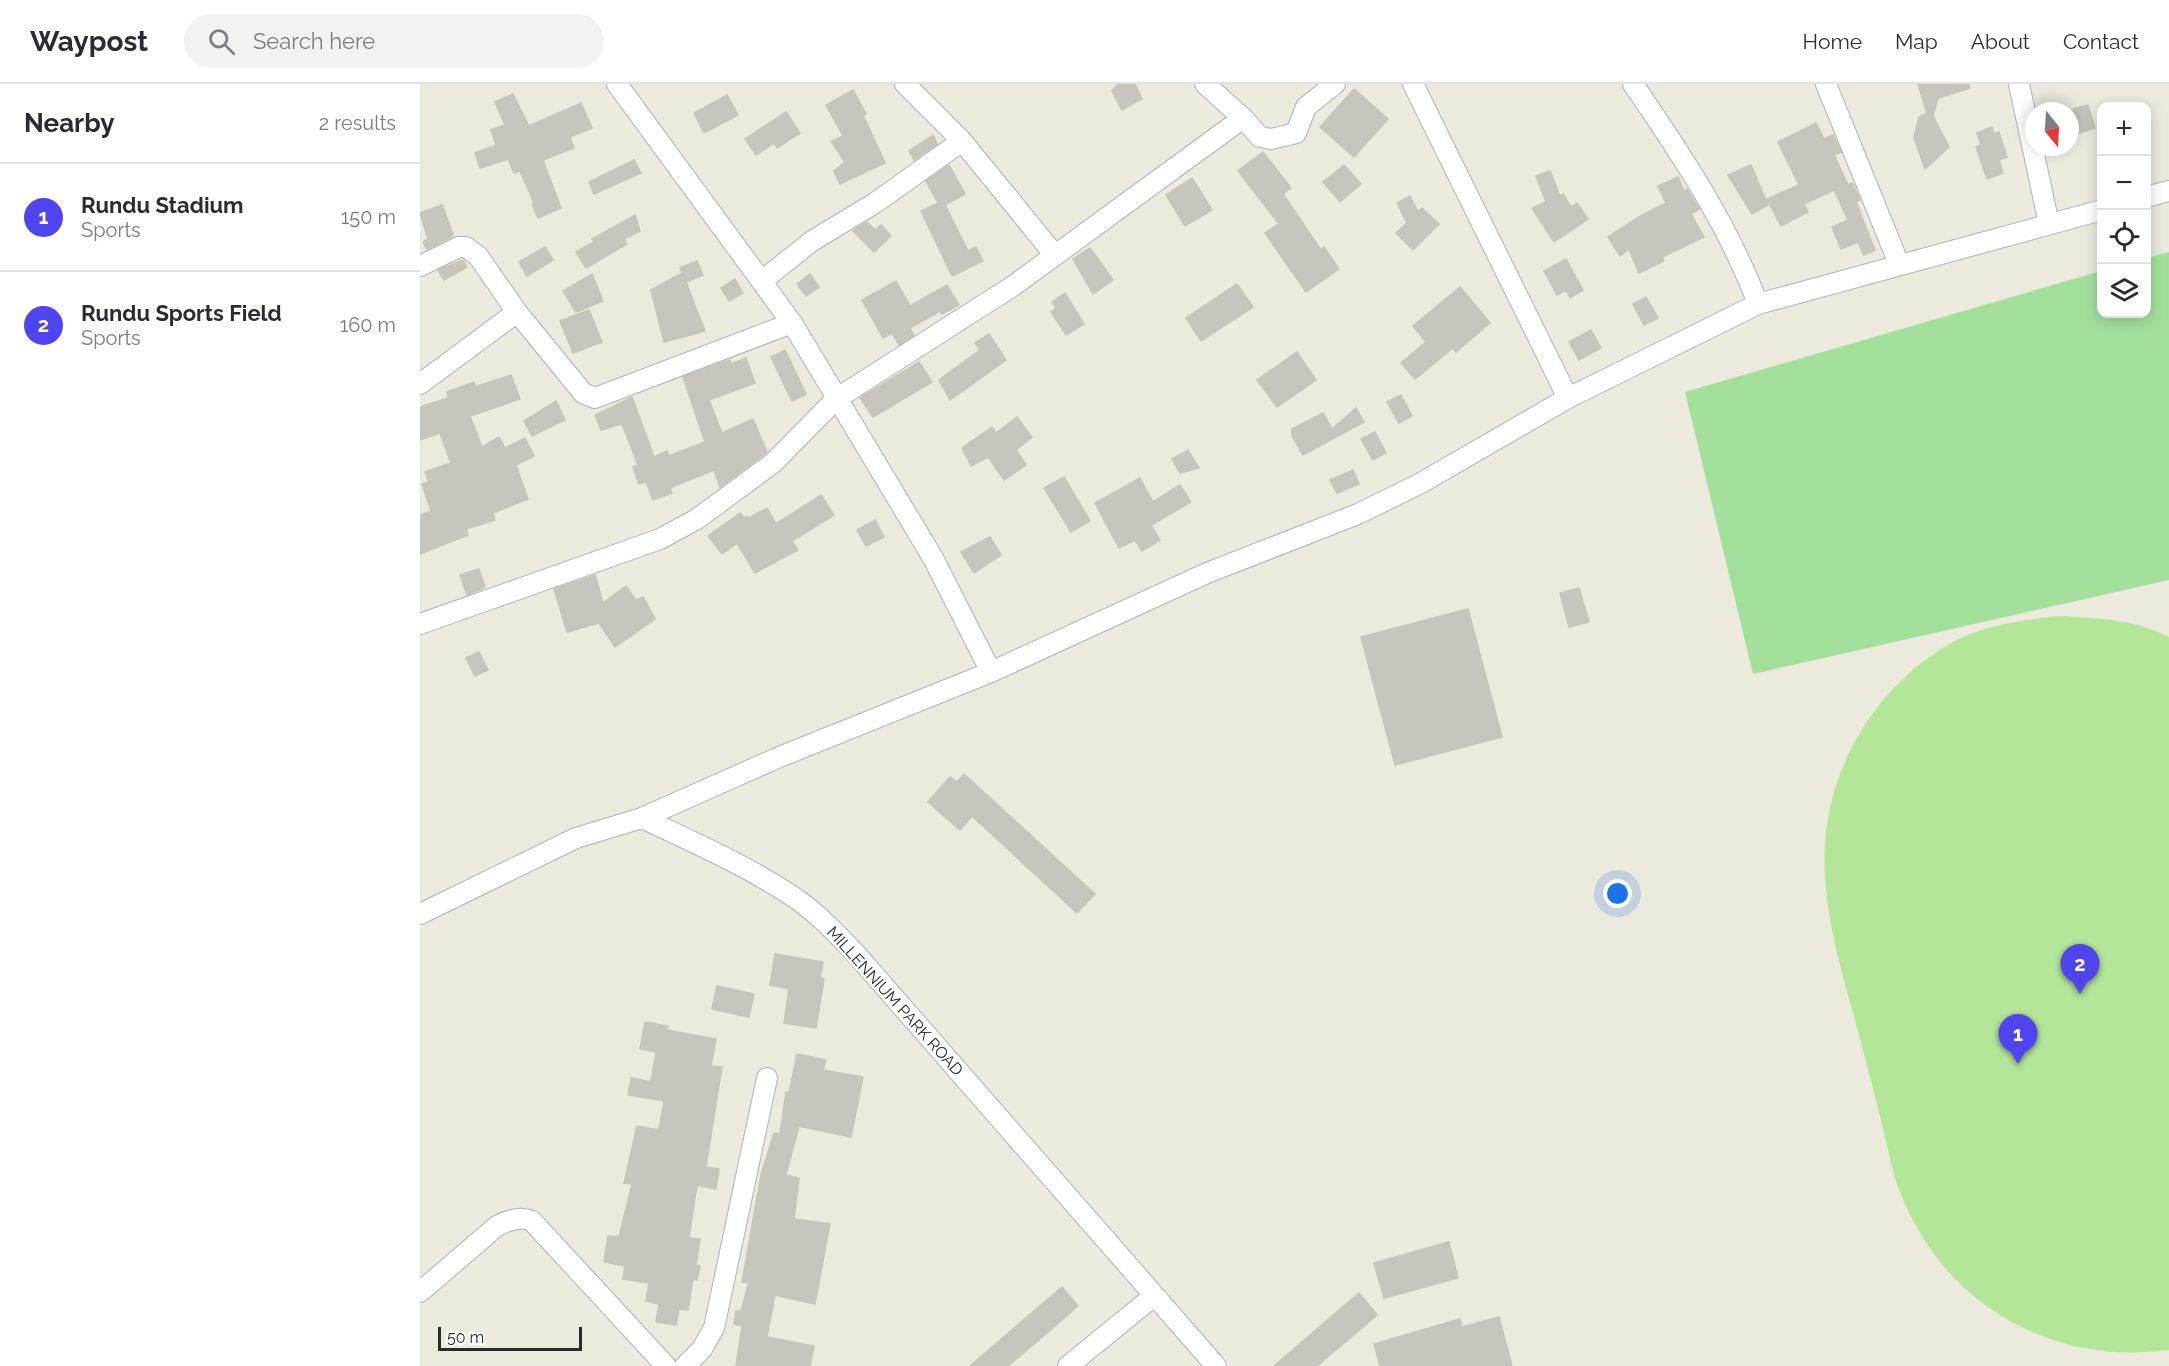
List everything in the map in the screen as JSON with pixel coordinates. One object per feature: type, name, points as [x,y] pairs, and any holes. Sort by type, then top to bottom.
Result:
[{"type":"street","points":[[617,84],[763,280],[792,323],[933,558],[991,672]]},
{"type":"street","points":[[905,84],[962,141],[1054,254]]},
{"type":"street","points":[[1205,84],[1243,117],[1260,137],[1271,139],[1296,133],[1306,107],[1335,84]]},
{"type":"street","points":[[1413,84],[1568,398]]},
{"type":"street","points":[[1633,84],[1692,171],[1743,262],[1758,304]]},
{"type":"street","points":[[1826,84],[1899,264]]},
{"type":"street","points":[[2019,84],[2049,224]]},
{"type":"street","points":[[420,624],[660,539],[697,519],[773,463],[836,399],[997,297],[1054,254],[1107,219],[1243,117]]},
{"type":"street","points":[[763,280],[812,241],[875,203],[962,141]]},
{"type":"street","points":[[2151,196],[2169,191]]},
{"type":"street","points":[[420,914],[576,838],[642,818],[777,758],[991,672],[1207,573],[1358,514],[1421,483],[1568,398],[1758,304],[2097,211]]},
{"type":"street","points":[[420,266],[452,249],[466,247],[478,256],[518,312],[583,393],[595,398],[792,323]]},
{"type":"street","points":[[420,384],[518,312]]},
{"type":"street","name":"MILLENNIUM PARK ROAD","points":[[642,818],[708,849],[765,880],[824,921],[1216,1366]]},
{"type":"street","points":[[686,1366],[702,1349],[714,1328],[767,1078]]},
{"type":"street","points":[[420,1292],[497,1226],[507,1221],[526,1219],[532,1221],[666,1366]]},
{"type":"street","points":[[1068,1366],[1154,1296]]},
{"type":"green space","points":[[2169,252],[2169,580],[1753,674],[1685,392],[2097,272],[2097,318],[2151,318],[2151,257]]},
{"type":"green space","points":[[2058,616],[2129,623],[2169,637],[2169,1350],[2125,1352],[2083,1348],[2043,1337],[2006,1319],[1973,1295],[1944,1266],[1919,1232],[1895,1180],[1830,921],[1825,846],[1836,785],[1862,729],[1881,703],[1925,660],[1963,637],[2003,624]]},
{"type":"building","points":[[1118,84],[1135,84],[1142,99],[1122,110],[1112,91]]},
{"type":"building","points":[[1918,84],[1969,84],[1970,88],[1938,98],[1933,116],[1949,147],[1925,169],[1914,138],[1919,117],[1927,113]]},
{"type":"building","points":[[1354,89],[1388,119],[1354,157],[1320,127]]},
{"type":"building","points":[[853,90],[866,114],[863,115],[885,163],[840,184],[834,171],[845,162],[831,141],[843,136],[826,105]]},
{"type":"building","points":[[513,94],[529,126],[581,103],[592,128],[570,137],[574,148],[543,160],[561,208],[538,218],[520,171],[514,173],[508,159],[480,168],[475,153],[496,145],[491,130],[505,125],[495,102]]},
{"type":"building","points":[[727,95],[738,115],[704,133],[694,113]]},
{"type":"building","points":[[2088,105],[2095,128],[2079,133],[2079,108]]},
{"type":"building","points":[[786,112],[800,133],[777,148],[774,143],[756,155],[745,139]]},
{"type":"building","points":[[1816,123],[1824,139],[1833,135],[1841,152],[1834,155],[1848,185],[1852,183],[1860,200],[1856,202],[1875,250],[1864,255],[1858,242],[1841,249],[1832,227],[1848,220],[1834,190],[1804,204],[1808,212],[1781,226],[1767,199],[1799,185],[1778,142]]},
{"type":"building","points":[[1992,127],[1994,134],[1999,132],[2007,157],[1999,160],[2003,173],[1987,179],[1976,147],[1981,145],[1977,133]]},
{"type":"building","points":[[933,135],[937,144],[914,160],[909,151]]},
{"type":"building","points":[[1263,152],[1291,188],[1283,194],[1321,250],[1324,247],[1339,269],[1306,292],[1265,233],[1279,224],[1238,171]]},
{"type":"building","points":[[634,160],[641,173],[594,194],[589,182]]},
{"type":"building","points":[[949,165],[965,194],[945,205],[968,251],[976,247],[983,261],[952,276],[921,211],[938,203],[926,181]]},
{"type":"building","points":[[1344,165],[1361,184],[1340,202],[1323,182]]},
{"type":"building","points":[[1751,165],[1768,205],[1752,214],[1728,175]]},
{"type":"building","points":[[1550,171],[1560,196],[1563,194],[1571,207],[1577,203],[1588,219],[1554,242],[1532,208],[1546,202],[1536,176]]},
{"type":"building","points":[[1678,177],[1684,191],[1687,189],[1699,209],[1691,214],[1704,237],[1662,257],[1664,261],[1639,273],[1629,249],[1620,256],[1608,237],[1666,203],[1658,186]]},
{"type":"building","points":[[1192,178],[1212,210],[1185,226],[1166,195]]},
{"type":"building","points":[[1410,196],[1418,212],[1422,208],[1439,224],[1413,250],[1396,233],[1407,223],[1397,203]]},
{"type":"building","points":[[442,205],[453,234],[450,238],[427,249],[423,242],[428,239],[420,213]]},
{"type":"building","points":[[635,215],[640,231],[624,239],[627,244],[586,268],[576,252],[594,242],[592,239]]},
{"type":"building","points":[[867,222],[875,230],[881,225],[891,236],[874,252],[853,231]]},
{"type":"building","points":[[545,247],[553,260],[527,276],[519,262]]},
{"type":"building","points":[[1090,248],[1113,280],[1093,294],[1073,259]]},
{"type":"building","points":[[1566,259],[1583,290],[1570,298],[1566,290],[1557,295],[1544,271]]},
{"type":"building","points":[[463,260],[467,267],[444,280],[438,270]]},
{"type":"building","points":[[697,261],[703,275],[686,282],[705,331],[664,342],[651,290],[682,273],[680,268]]},
{"type":"building","points":[[592,274],[603,301],[576,312],[563,291]]},
{"type":"building","points":[[810,274],[819,287],[806,296],[797,284]]},
{"type":"building","points":[[735,279],[743,293],[729,301],[721,288]]},
{"type":"building","points":[[896,281],[910,306],[947,285],[959,305],[942,314],[940,311],[910,328],[914,335],[899,345],[892,333],[883,338],[862,300]]},
{"type":"building","points":[[1237,284],[1253,307],[1201,341],[1186,318]]},
{"type":"building","points":[[1460,287],[1490,323],[1456,352],[1453,348],[1415,379],[1401,363],[1426,342],[1413,326]]},
{"type":"building","points":[[1065,293],[1084,324],[1066,335],[1051,312],[1056,308],[1052,302]]},
{"type":"building","points":[[1646,297],[1658,318],[1644,325],[1633,304]]},
{"type":"building","points":[[589,310],[602,342],[573,353],[560,321]]},
{"type":"building","points":[[1591,330],[1601,348],[1579,360],[1569,342]]},
{"type":"building","points":[[989,334],[1006,360],[950,400],[939,380],[980,350],[975,343]]},
{"type":"building","points":[[785,350],[806,394],[792,401],[771,357]]},
{"type":"building","points":[[1297,352],[1316,380],[1277,407],[1257,380]]},
{"type":"building","points":[[746,358],[755,383],[709,400],[722,433],[753,419],[767,452],[720,487],[714,470],[670,488],[672,493],[653,500],[646,482],[639,484],[633,467],[638,465],[622,424],[601,430],[595,415],[632,397],[654,457],[667,451],[669,456],[705,442],[683,377],[730,360],[731,364]]},
{"type":"building","points":[[919,362],[932,382],[873,417],[860,398]]},
{"type":"building","points":[[511,375],[520,399],[470,416],[482,447],[499,437],[505,448],[525,438],[534,456],[516,465],[528,499],[493,513],[495,520],[466,529],[468,535],[420,554],[420,515],[431,511],[422,484],[429,482],[425,472],[451,463],[440,433],[420,440],[420,407],[448,398],[447,392],[474,382],[475,387]]},
{"type":"building","points":[[1401,395],[1412,416],[1399,423],[1387,402]]},
{"type":"building","points":[[556,401],[565,420],[532,436],[524,421]]},
{"type":"building","points":[[1356,408],[1364,422],[1303,455],[1292,436],[1292,429],[1323,413],[1332,429]]},
{"type":"building","points":[[1017,417],[1032,437],[1016,450],[1026,465],[1004,480],[988,457],[971,466],[962,448],[992,427],[996,433]]},
{"type":"building","points":[[1375,432],[1386,453],[1373,460],[1361,439]]},
{"type":"building","points":[[1188,450],[1199,468],[1180,473],[1172,459]]},
{"type":"building","points":[[1353,470],[1359,484],[1337,493],[1330,480]]},
{"type":"building","points":[[1064,477],[1090,521],[1071,532],[1044,488]]},
{"type":"building","points":[[1140,478],[1153,502],[1180,485],[1191,502],[1151,525],[1160,540],[1142,551],[1135,540],[1119,548],[1095,503]]},
{"type":"building","points":[[821,495],[834,515],[792,541],[798,550],[755,573],[737,543],[722,554],[708,536],[740,513],[744,518],[747,516],[749,518],[767,508],[776,524]]},
{"type":"building","points":[[875,520],[884,537],[866,546],[857,530]]},
{"type":"building","points":[[990,537],[1001,555],[974,573],[961,552]]},
{"type":"building","points":[[479,569],[485,587],[467,595],[460,575]]},
{"type":"building","points":[[595,575],[603,603],[626,586],[636,600],[643,597],[655,619],[615,647],[599,623],[567,632],[554,589]]},
{"type":"building","points":[[1579,588],[1589,622],[1569,627],[1560,593]]},
{"type":"building","points":[[1468,609],[1502,737],[1395,765],[1361,637]]},
{"type":"building","points":[[479,652],[488,670],[475,676],[466,658]]},
{"type":"building","points":[[964,774],[1095,894],[1077,913],[972,816],[960,830],[928,802],[950,777],[957,782]]},
{"type":"building","points":[[775,954],[823,962],[820,978],[824,979],[816,1028],[784,1023],[789,989],[770,985]]},
{"type":"building","points":[[717,986],[754,994],[749,1017],[712,1009]]},
{"type":"building","points":[[645,1022],[668,1026],[667,1030],[716,1039],[711,1066],[722,1067],[706,1167],[719,1169],[716,1189],[697,1185],[689,1238],[700,1239],[696,1265],[700,1266],[697,1280],[693,1279],[688,1310],[679,1309],[676,1325],[656,1322],[659,1304],[646,1301],[649,1283],[623,1279],[625,1266],[604,1262],[608,1236],[619,1237],[632,1184],[624,1183],[637,1126],[659,1130],[664,1101],[628,1095],[631,1078],[651,1082],[656,1052],[640,1049]]},
{"type":"building","points":[[797,1054],[826,1060],[823,1070],[863,1077],[851,1137],[799,1126],[786,1175],[799,1178],[794,1219],[830,1224],[815,1304],[775,1295],[767,1337],[814,1346],[810,1366],[736,1366],[742,1326],[734,1324],[736,1311],[741,1311],[749,1282],[742,1282],[761,1175],[774,1133],[780,1134],[786,1092],[789,1093]]},
{"type":"building","points":[[1449,1242],[1458,1278],[1384,1298],[1374,1263]]},
{"type":"building","points":[[1062,1287],[1078,1306],[1040,1339],[1008,1366],[970,1366]]},
{"type":"building","points":[[1359,1293],[1377,1315],[1317,1366],[1274,1366]]},
{"type":"building","points":[[1499,1317],[1512,1366],[1380,1366],[1374,1344],[1460,1319],[1462,1327]]},
{"type":"place","name":"Rundu Sports Field","points":[[2080,994]]},
{"type":"place","name":"Rundu Stadium","points":[[2018,1064]]}]
